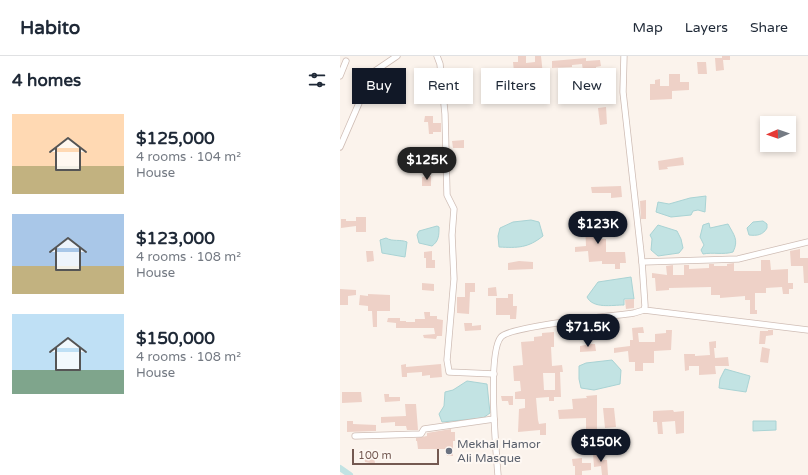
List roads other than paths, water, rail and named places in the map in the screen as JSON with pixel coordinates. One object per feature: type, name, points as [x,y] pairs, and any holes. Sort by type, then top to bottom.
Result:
[{"type":"street","points":[[340,147],[372,73],[397,56]]},
{"type":"street","points":[[437,56],[440,64],[445,114],[448,195],[454,210],[452,234],[454,279],[448,352],[449,372],[494,374]]},
{"type":"street","points":[[624,56],[623,92],[642,262],[644,310]]},
{"type":"street","points":[[340,76],[346,61]]},
{"type":"street","points":[[642,262],[738,259],[808,242]]},
{"type":"street","points":[[498,475],[494,418],[494,359],[496,344],[501,336],[509,332],[549,324],[634,313],[644,310],[808,330]]},
{"type":"street","points":[[355,436],[421,434],[424,429],[494,418]]},
{"type":"water","points":[[706,196],[705,212],[698,210],[693,211],[691,215],[671,217],[656,212],[658,202],[669,204],[690,198]]},
{"type":"water","points":[[531,220],[539,222],[543,236],[527,245],[499,247],[498,236],[500,228],[513,222]]},
{"type":"water","points":[[763,221],[767,224],[767,228],[762,234],[749,235],[747,228],[753,222]]},
{"type":"water","points":[[709,223],[710,228],[728,224],[736,241],[733,252],[703,254],[701,250],[704,245],[700,237],[703,225]]},
{"type":"water","points":[[658,225],[677,231],[683,248],[679,253],[658,256],[651,250],[652,239],[650,235]]},
{"type":"water","points":[[437,226],[439,227],[439,235],[432,246],[419,243],[417,235],[419,231]]},
{"type":"water","points":[[386,238],[407,242],[405,257],[382,253],[380,240]]},
{"type":"water","points":[[631,277],[634,299],[624,299],[624,305],[598,305],[590,301],[587,297],[598,282]]},
{"type":"water","points":[[612,360],[621,370],[620,384],[594,390],[581,388],[579,366],[586,363]]},
{"type":"water","points":[[725,369],[750,376],[746,392],[719,388],[720,379]]},
{"type":"water","points":[[467,381],[487,384],[490,413],[483,418],[442,422],[439,414],[444,406],[445,392],[453,390]]},
{"type":"water","points":[[753,421],[776,421],[776,430],[753,431]]},
{"type":"waterway","points":[[340,468],[350,475]]},
{"type":"place","name":"Mekhal Hamor Ali Masque","points":[[449,451]]}]
